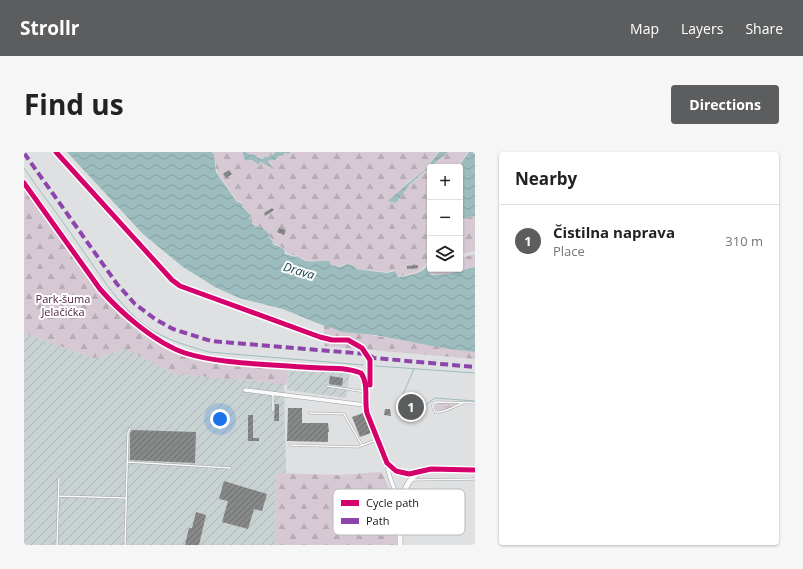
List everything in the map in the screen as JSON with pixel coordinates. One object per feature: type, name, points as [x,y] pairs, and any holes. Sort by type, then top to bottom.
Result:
[{"type":"main road","points":[[406,489],[410,480],[414,476],[431,469],[475,470]]},
{"type":"main road","points":[[400,535],[400,545]]},
{"type":"street","points":[[24,183],[100,289],[113,304],[164,344],[198,356],[225,361],[310,368],[347,369],[361,373],[364,377],[366,392],[365,405],[387,463],[389,475],[394,489]]},
{"type":"street","points":[[245,390],[365,405]]},
{"type":"street","points":[[387,463],[396,472],[409,474],[419,473]]},
{"type":"lane","points":[[327,386],[366,392]]},
{"type":"lane","points":[[273,393],[273,411]]},
{"type":"lane","points":[[464,403],[440,412],[435,412],[433,408],[433,404],[437,402],[475,403]]},
{"type":"lane","points":[[309,413],[344,414],[362,445]]},
{"type":"lane","points":[[124,545],[128,433],[130,428]]},
{"type":"lane","points":[[290,445],[358,446],[378,439]]},
{"type":"lane","points":[[127,462],[231,468]]},
{"type":"lane","points":[[57,545],[59,478]]},
{"type":"lane","points":[[410,480],[475,479]]},
{"type":"lane","points":[[59,496],[126,498]]},
{"type":"shaded area","points":[[24,333],[94,358],[127,348],[174,374],[284,384],[286,473],[276,473],[275,545],[24,545]]},
{"type":"shaded area","points":[[289,369],[350,372],[346,398],[287,390]]},
{"type":"green space","points":[[212,152],[241,152],[245,160],[252,160],[260,167],[260,163],[262,162],[274,168],[268,162],[269,160],[275,160],[279,156],[282,157],[285,153],[289,154],[291,152],[438,152],[429,164],[427,164],[424,171],[407,183],[388,201],[396,203],[409,185],[427,171],[427,262],[417,272],[398,276],[395,270],[387,272],[357,269],[347,263],[340,266],[332,265],[331,261],[309,261],[298,255],[296,256],[286,253],[285,249],[273,243],[272,239],[269,237],[270,235],[261,226],[257,227],[252,224],[252,220],[250,218],[251,214],[242,207],[243,205],[240,201],[238,202],[217,172],[214,155]]},
{"type":"green space","points":[[246,152],[276,152],[272,154],[271,157],[262,158]]},
{"type":"green space","points":[[448,152],[468,152],[459,164],[435,164]]},
{"type":"green space","name":"Park-šuma Jelačićka","points":[[24,184],[101,293],[129,320],[164,345],[205,359],[289,368],[287,385],[174,374],[127,349],[94,358],[24,333]]},
{"type":"green space","points":[[475,216],[475,251],[463,254],[463,236],[463,218]]},
{"type":"green space","points":[[475,254],[475,267],[463,270],[463,257]]},
{"type":"green space","points":[[430,272],[456,272],[448,274],[430,274]]},
{"type":"green space","points":[[324,325],[352,332],[475,352],[475,359],[324,346]]},
{"type":"green space","points":[[440,403],[456,404],[447,410],[442,411],[435,408],[435,405]]},
{"type":"green space","points":[[380,472],[383,474],[389,489],[333,489],[333,535],[397,535],[397,545],[275,545],[276,473],[340,475]]},
{"type":"water","name":"Drava","points":[[67,152],[212,152],[214,155],[216,172],[237,202],[243,205],[242,207],[251,215],[249,218],[252,220],[252,224],[256,227],[261,226],[270,235],[268,237],[272,240],[273,244],[284,249],[285,254],[296,257],[298,256],[301,259],[313,262],[330,261],[331,265],[340,267],[347,264],[354,266],[356,269],[387,273],[395,271],[398,277],[418,273],[427,266],[427,272],[431,275],[463,272],[463,270],[475,267],[475,352],[449,349],[375,335],[343,332],[283,309],[239,298],[215,287],[183,267],[143,234]]},
{"type":"water","points":[[242,152],[255,155],[256,157],[262,159],[265,157],[271,157],[276,152],[290,152],[289,154],[285,153],[282,156],[279,156],[275,160],[269,160],[268,162],[274,169],[261,162],[259,163],[260,166],[252,160],[245,160]]},
{"type":"water","points":[[439,152],[448,152],[434,164],[430,164]]},
{"type":"water","points":[[469,152],[475,152],[475,216],[463,218],[463,164],[460,164]]},
{"type":"water","points":[[427,167],[427,170],[409,185],[396,203],[388,201],[407,184]]},
{"type":"building","points":[[229,170],[232,174],[226,178],[223,174]]},
{"type":"building","points":[[272,208],[274,210],[265,216],[264,213]]},
{"type":"building","points":[[279,228],[286,230],[284,235],[277,232]]},
{"type":"building","points":[[418,265],[418,268],[407,269],[407,266]]},
{"type":"building","points":[[330,376],[343,378],[342,386],[329,384]]},
{"type":"building","points":[[406,403],[416,405],[416,410],[406,408]]},
{"type":"building","points":[[275,404],[279,404],[279,421],[274,421]]},
{"type":"building","points":[[288,408],[302,408],[302,423],[328,423],[328,442],[287,441]]},
{"type":"building","points":[[385,409],[390,409],[391,416],[384,415]]},
{"type":"building","points":[[363,413],[371,433],[360,437],[352,417]]},
{"type":"building","points":[[248,415],[253,415],[253,438],[259,438],[259,441],[248,441]]},
{"type":"building","points":[[132,430],[196,432],[195,463],[130,460],[130,433]]},
{"type":"building","points":[[224,481],[267,494],[262,511],[254,509],[248,529],[222,522],[228,501],[219,499]]},
{"type":"building","points":[[196,512],[206,515],[199,545],[185,545],[189,528],[192,528]]},
{"type":"waterway","points":[[24,168],[117,297],[136,318],[154,332],[177,342],[209,352],[363,365]]},
{"type":"waterway","points":[[376,366],[475,373]]},
{"type":"waterway","points":[[403,394],[414,369]]},
{"type":"waterway","points":[[417,409],[420,409],[435,398],[475,401]]},
{"type":"marked path","points":[[24,153],[117,284],[135,304],[155,319],[173,329],[211,341],[367,354],[374,358],[475,367]]},
{"type":"cycle path","points":[[56,152],[172,280],[180,286],[320,337],[332,340],[348,340],[362,348],[370,360],[370,385]]},
{"type":"cycle path","points":[[24,183],[100,289],[128,317],[162,342],[185,353],[199,357],[259,364],[347,369],[361,373],[366,387],[367,413],[387,463],[396,471],[409,474],[431,469],[475,470]]},
{"type":"place","name":"Čistilna naprava","points":[[411,407]]}]
